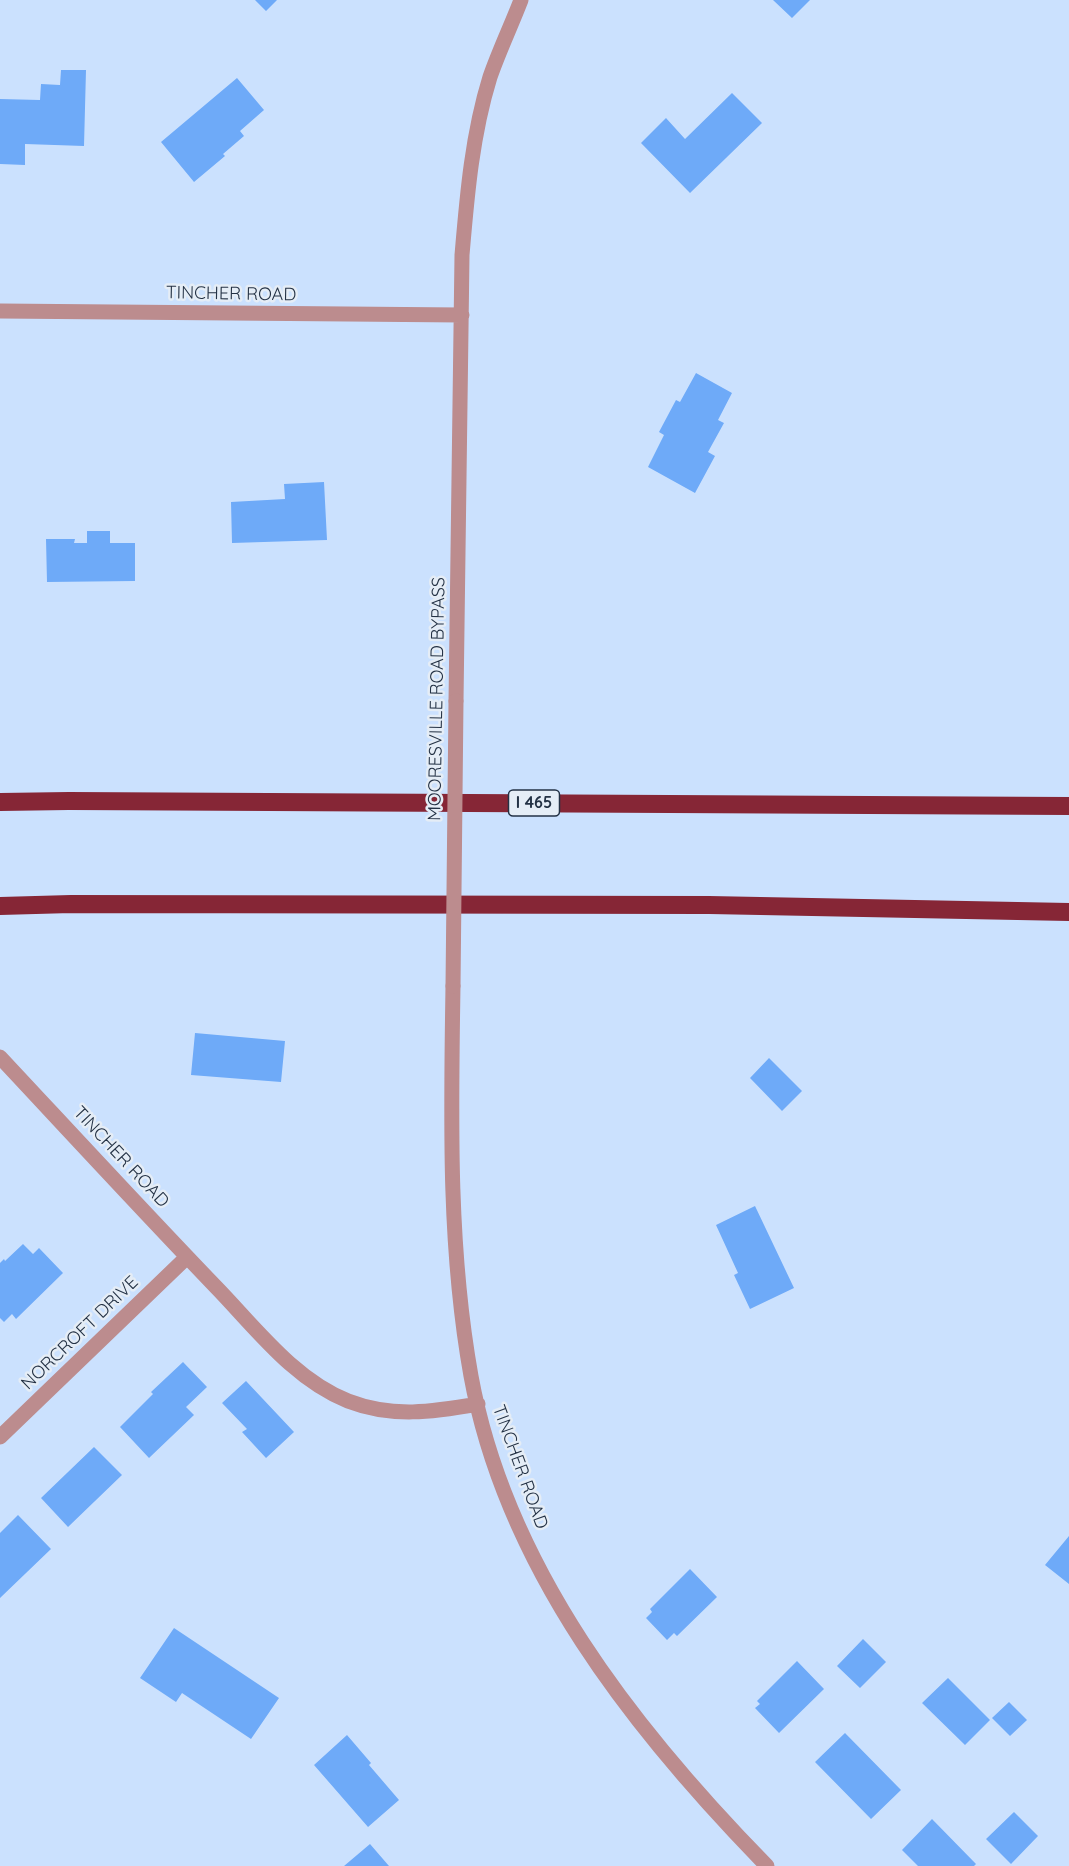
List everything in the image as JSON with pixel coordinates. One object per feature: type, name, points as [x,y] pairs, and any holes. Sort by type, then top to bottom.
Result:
[{"type":"highway","name":"I 465","points":[[0,802],[1069,806]]},
{"type":"highway","points":[[0,906],[71,904],[709,905],[1069,914]]},
{"type":"street","name":"MOORESVILLE ROAD BYPASS","points":[[478,1404],[471,1376],[463,1317],[456,1241],[451,1098],[462,255],[477,130],[490,77],[521,0]]},
{"type":"street","name":"TINCHER ROAD","points":[[0,311],[462,315]]},
{"type":"street","name":"TINCHER ROAD","points":[[0,1057],[187,1257],[295,1368],[333,1394],[362,1406],[402,1413],[440,1411],[478,1404],[485,1435],[507,1497],[531,1554],[575,1631],[644,1727],[700,1794],[768,1866]]},
{"type":"street","name":"NORCROFT DRIVE","points":[[2,1430],[187,1257]]},
{"type":"building","points":[[255,0],[277,0],[266,11]]},
{"type":"building","points":[[773,0],[810,0],[792,18]]},
{"type":"building","points":[[61,70],[86,70],[84,146],[25,144],[25,165],[0,164],[0,99],[40,100],[41,84],[60,85]]},
{"type":"building","points":[[237,78],[264,110],[240,131],[244,136],[223,154],[225,156],[194,182],[161,142]]},
{"type":"building","points":[[732,93],[762,123],[690,193],[641,143],[666,118],[685,139]]},
{"type":"building","points":[[696,373],[732,393],[718,420],[724,423],[708,452],[715,456],[695,493],[648,467],[664,435],[659,432],[676,400],[680,402]]},
{"type":"building","points":[[324,482],[327,540],[232,543],[231,502],[285,499],[284,484]]},
{"type":"building","points":[[87,531],[110,531],[110,543],[135,543],[135,581],[47,582],[46,539],[75,539],[74,543],[87,543]]},
{"type":"building","points":[[195,1033],[285,1041],[281,1082],[191,1075]]},
{"type":"building","points":[[769,1058],[802,1091],[782,1111],[750,1078]]},
{"type":"building","points":[[755,1206],[794,1288],[750,1309],[734,1275],[738,1273],[716,1225]]},
{"type":"building","points":[[23,1244],[33,1254],[39,1248],[63,1273],[16,1319],[12,1314],[4,1322],[0,1318],[0,1263]]},
{"type":"building","points":[[183,1362],[207,1387],[186,1407],[194,1415],[149,1458],[120,1427],[153,1394],[151,1392]]},
{"type":"building","points":[[246,1381],[294,1432],[266,1458],[242,1432],[247,1429],[222,1403]]},
{"type":"building","points":[[94,1447],[122,1475],[68,1527],[41,1498]]},
{"type":"building","points":[[18,1515],[51,1549],[0,1598],[0,1533]]},
{"type":"building","points":[[1069,1536],[1069,1584],[1045,1565]]},
{"type":"building","points":[[690,1569],[717,1597],[677,1636],[674,1633],[667,1640],[646,1618],[652,1612],[650,1609]]},
{"type":"building","points":[[174,1628],[279,1698],[251,1739],[182,1693],[176,1702],[140,1678]]},
{"type":"building","points":[[863,1639],[886,1662],[860,1688],[837,1666]]},
{"type":"building","points":[[797,1661],[824,1689],[779,1733],[755,1708],[760,1704],[757,1701]]},
{"type":"building","points":[[948,1678],[990,1720],[965,1745],[922,1703]]},
{"type":"building","points":[[1009,1702],[1027,1720],[1010,1736],[992,1718]]},
{"type":"building","points":[[845,1733],[901,1790],[871,1819],[815,1762]]},
{"type":"building","points":[[347,1735],[399,1800],[368,1827],[314,1765]]},
{"type":"building","points":[[1014,1812],[1038,1836],[1011,1864],[986,1839]]},
{"type":"building","points":[[932,1819],[976,1864],[974,1866],[918,1866],[902,1850]]},
{"type":"building","points":[[370,1844],[389,1866],[344,1866]]}]
